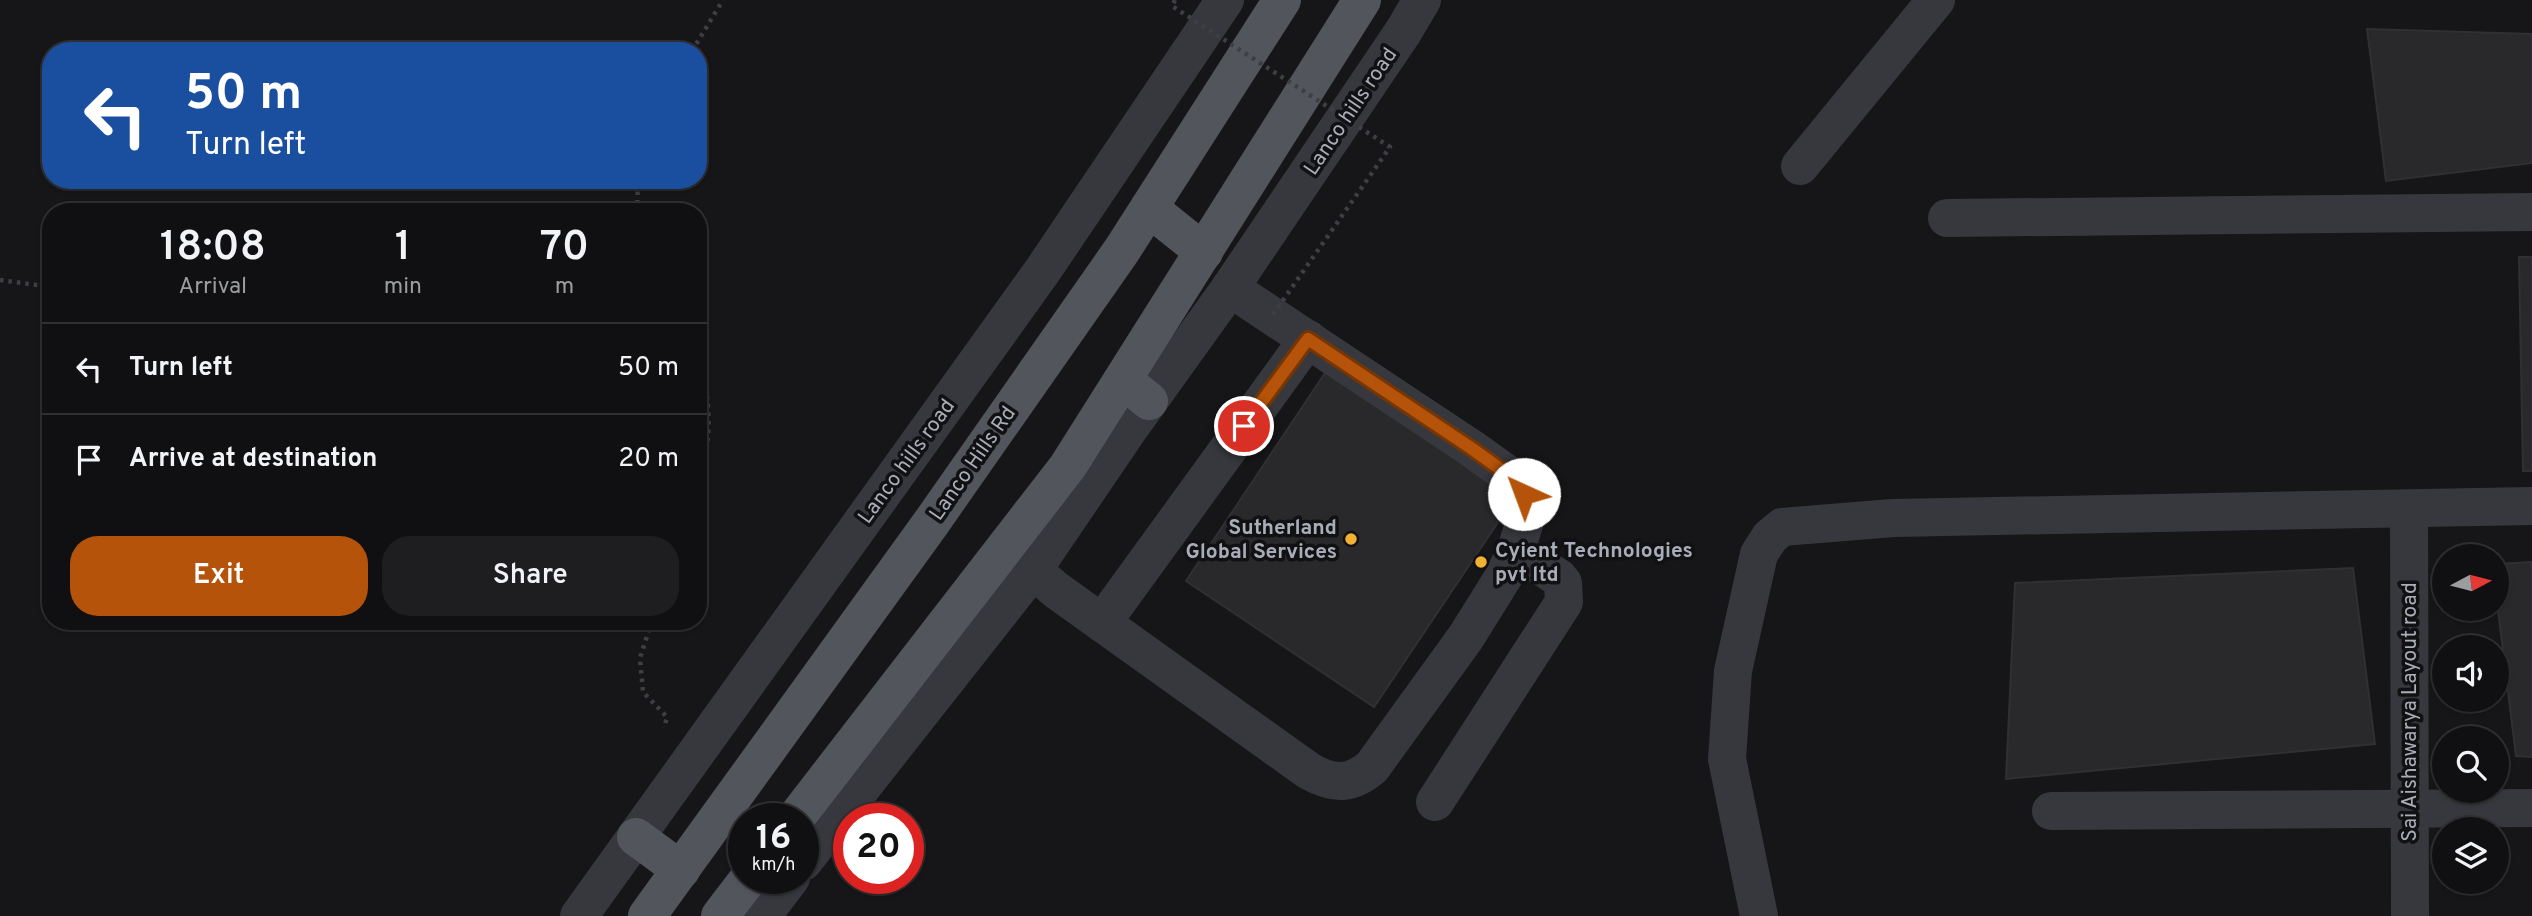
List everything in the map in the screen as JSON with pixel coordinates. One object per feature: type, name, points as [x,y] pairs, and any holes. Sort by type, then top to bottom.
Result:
[{"type":"main road","name":"Lanco Hills Rd","points":[[647,916],[939,511],[1149,208],[1282,0]]},
{"type":"main road","points":[[807,803],[1068,467],[1136,391],[1204,252],[1362,0]]},
{"type":"main road","points":[[1149,208],[1204,252]]},
{"type":"main road","points":[[636,837],[681,870]]},
{"type":"main road","points":[[720,916],[737,894]]},
{"type":"street","name":"Lanco hills road","points":[[579,916],[1042,270],[1225,0]]},
{"type":"street","name":"Lanco hills road","points":[[819,842],[1032,570],[1136,391],[1230,288],[1403,33],[1422,0]]},
{"type":"street","points":[[1800,166],[1936,0]]},
{"type":"street","points":[[1947,218],[2532,212]]},
{"type":"street","points":[[1032,570],[1309,772],[1323,779],[1359,778],[1372,767],[1466,636],[1504,576],[1516,550],[1525,521],[1524,494],[1517,481],[1230,288]]},
{"type":"street","points":[[1102,623],[1308,339]]},
{"type":"street","points":[[1759,916],[1727,759],[1733,671],[1759,554],[1770,537],[1782,527],[1893,518],[2532,506]]},
{"type":"street","name":"Sai Aishawarya Layout road","points":[[2409,509],[2410,916]]},
{"type":"street","points":[[1435,802],[1564,602],[1563,583],[1559,578],[1516,550]]},
{"type":"street","points":[[2051,811],[2532,808]]},
{"type":"street","points":[[762,916],[779,894]]},
{"type":"path","points":[[697,42],[723,0]]},
{"type":"path","points":[[1175,0],[1172,6],[1390,147],[1272,316]]},
{"type":"path","points":[[0,280],[42,286]]},
{"type":"path","points":[[707,384],[707,443]]},
{"type":"path","points":[[649,630],[640,658],[643,692],[667,717],[663,730]]},
{"type":"building","points":[[2367,29],[2532,34],[2532,163],[2386,181]]},
{"type":"building","points":[[2519,257],[2532,257],[2532,471],[2523,471]]},
{"type":"building","name":"Sutherland Global Services","points":[[1327,370],[1515,497],[1374,707],[1186,581]]},
{"type":"building","points":[[2532,562],[2532,757],[2516,756],[2509,699],[2509,635],[2501,635],[2499,621],[2510,621],[2510,563]]},
{"type":"building","points":[[2353,568],[2375,744],[2006,779],[2015,583]]},
{"type":"place","name":"Sutherland Global Services","points":[[1351,539]]},
{"type":"place","name":"Cyient Technologies pvt ltd","points":[[1481,562]]},
{"type":"route","points":[[1244,426],[1308,339],[1517,481],[1524,494]]}]
